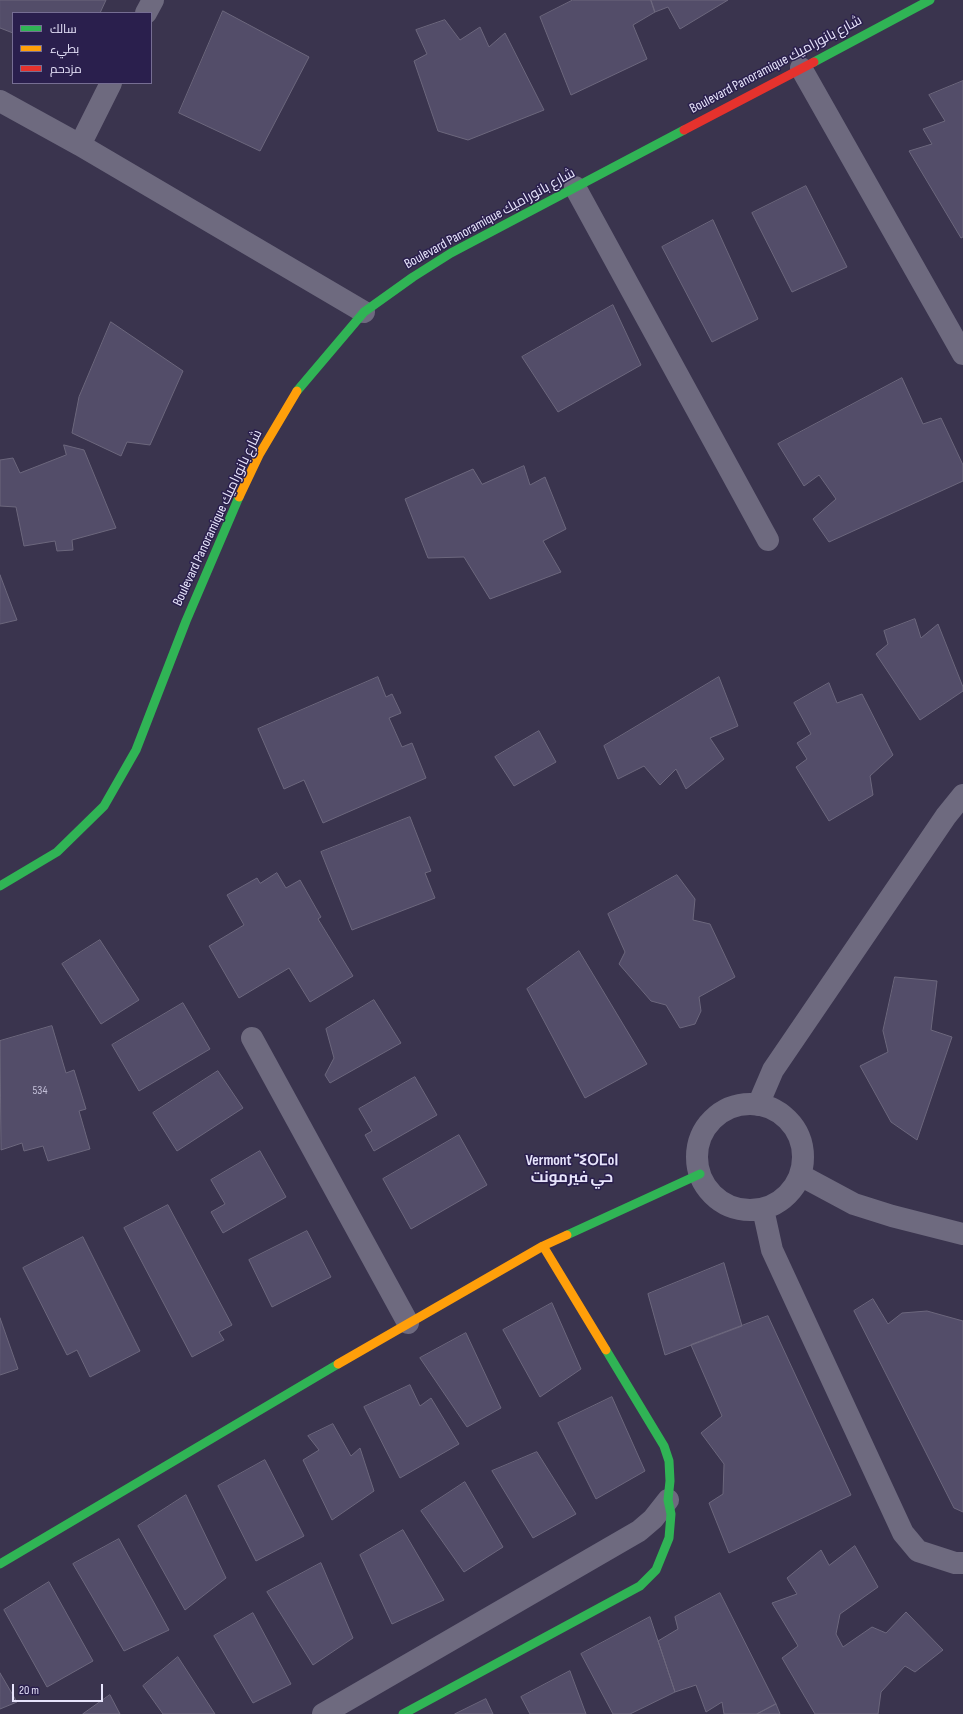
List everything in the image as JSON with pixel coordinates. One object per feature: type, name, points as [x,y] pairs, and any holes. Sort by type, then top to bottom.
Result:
[{"type":"street","points":[[147,12],[153,0]]},
{"type":"street","name":"Boulevard Panoramique شارع بانوراميك","points":[[0,886],[57,852],[104,806],[136,750],[217,546],[260,455],[299,388],[364,312],[413,277],[451,253],[930,0]]},
{"type":"street","points":[[801,68],[963,354]]},
{"type":"street","points":[[80,145],[110,84]]},
{"type":"street","points":[[0,101],[80,145],[364,312]]},
{"type":"street","points":[[575,187],[768,540]]},
{"type":"street","points":[[758,1105],[773,1070],[946,816],[963,795]]},
{"type":"street","points":[[252,1038],[408,1323]]},
{"type":"street","points":[[740,1105],[758,1105],[773,1109],[786,1118],[796,1130],[802,1145],[804,1160],[800,1175],[792,1190],[779,1202],[763,1209],[747,1210],[732,1207],[718,1199],[707,1188],[700,1174],[697,1156],[701,1139],[710,1123],[724,1112],[740,1105]]},
{"type":"street","points":[[0,1564],[408,1323],[543,1246],[700,1174]]},
{"type":"street","points":[[800,1175],[854,1204],[892,1216],[963,1234]]},
{"type":"street","points":[[763,1209],[772,1250],[903,1533],[918,1551],[955,1563],[963,1563]]},
{"type":"street","points":[[403,1714],[640,1586],[656,1570],[669,1538],[671,1514],[668,1500],[670,1480],[669,1461],[664,1446],[543,1246]]},
{"type":"street","points":[[323,1714],[639,1531],[653,1519],[668,1500]]},
{"type":"building","points":[[0,0],[106,0],[100,12],[12,12],[12,33],[0,28]]},
{"type":"building","points":[[573,0],[651,0],[655,12],[633,25],[647,59],[571,95],[540,17]]},
{"type":"building","points":[[651,0],[728,0],[680,29],[668,7],[655,12]]},
{"type":"building","points":[[223,11],[309,57],[260,151],[179,113]]},
{"type":"building","points":[[445,20],[460,40],[480,27],[489,47],[505,33],[544,110],[468,140],[438,131],[414,61],[427,54],[416,30]]},
{"type":"building","points":[[963,81],[963,237],[961,238],[909,151],[932,144],[923,129],[945,121],[929,95]]},
{"type":"building","points":[[806,186],[847,267],[792,292],[752,213]]},
{"type":"building","points":[[713,220],[758,319],[712,342],[662,247]]},
{"type":"building","points":[[613,305],[641,365],[558,412],[522,357]]},
{"type":"building","points":[[111,322],[183,371],[150,445],[127,442],[121,456],[72,433],[79,397]]},
{"type":"building","points":[[902,378],[923,424],[941,418],[963,465],[963,481],[829,542],[813,519],[836,499],[819,475],[804,486],[778,444]]},
{"type":"building","points":[[64,445],[84,450],[116,528],[72,540],[73,550],[57,551],[55,541],[24,546],[16,507],[0,506],[0,460],[13,458],[20,473],[66,455]]},
{"type":"building","points":[[524,466],[530,485],[545,477],[566,529],[543,541],[561,572],[490,599],[464,557],[428,558],[405,499],[473,469],[482,484]]},
{"type":"building","points":[[0,575],[17,620],[0,624]]},
{"type":"building","points":[[915,619],[921,638],[938,624],[963,687],[963,691],[920,720],[876,654],[888,644],[884,631]]},
{"type":"building","points":[[378,677],[386,697],[392,694],[401,713],[389,718],[402,747],[412,743],[426,778],[323,823],[304,780],[284,789],[258,729]]},
{"type":"building","points":[[719,677],[738,726],[710,738],[724,759],[686,789],[676,769],[660,785],[644,766],[618,779],[604,746]]},
{"type":"building","points":[[829,683],[837,703],[862,694],[893,755],[870,776],[873,795],[829,821],[796,767],[807,759],[797,743],[811,734],[794,703]]},
{"type":"building","points":[[539,731],[556,762],[514,786],[495,757]]},
{"type":"building","points":[[410,817],[431,871],[425,873],[435,898],[352,930],[321,852]]},
{"type":"building","points":[[277,873],[286,888],[300,880],[321,917],[318,919],[353,976],[310,1002],[289,968],[239,998],[209,946],[244,925],[227,895],[257,878],[260,883]]},
{"type":"building","points":[[677,875],[695,899],[693,920],[710,924],[735,977],[699,997],[701,1011],[695,1024],[680,1028],[666,1005],[651,1001],[619,964],[625,952],[608,914]]},
{"type":"building","points":[[100,940],[139,1000],[101,1024],[62,964]]},
{"type":"building","points":[[579,951],[647,1064],[585,1098],[527,989]]},
{"type":"building","points":[[895,977],[937,981],[931,1030],[952,1037],[917,1140],[891,1122],[860,1066],[888,1052],[883,1031]]},
{"type":"building","points":[[374,1000],[401,1043],[330,1083],[325,1075],[334,1058],[326,1029]]},
{"type":"building","points":[[183,1003],[210,1049],[139,1091],[112,1045]]},
{"type":"building","points":[[52,1026],[66,1073],[74,1070],[86,1109],[79,1111],[90,1149],[48,1161],[43,1146],[24,1151],[22,1143],[1,1150],[0,1041]]},
{"type":"building","points":[[218,1071],[243,1108],[177,1151],[153,1113]]},
{"type":"building","points":[[415,1077],[437,1115],[374,1151],[365,1135],[372,1131],[359,1109]]},
{"type":"building","points":[[459,1135],[487,1185],[411,1229],[383,1179]]},
{"type":"building","points":[[260,1151],[286,1197],[223,1233],[211,1212],[225,1204],[211,1180]]},
{"type":"building","points":[[168,1205],[232,1325],[219,1332],[224,1340],[192,1357],[124,1228]]},
{"type":"building","points":[[307,1231],[331,1277],[272,1307],[249,1260]]},
{"type":"building","points":[[83,1237],[140,1351],[90,1377],[77,1350],[67,1355],[23,1268]]},
{"type":"building","points":[[724,1263],[742,1326],[665,1355],[648,1294]]},
{"type":"building","points":[[873,1299],[888,1324],[902,1313],[927,1311],[963,1321],[963,1512],[954,1508],[854,1311]]},
{"type":"building","points":[[552,1303],[581,1369],[540,1397],[503,1330]]},
{"type":"building","points":[[768,1316],[851,1495],[729,1553],[709,1503],[723,1494],[724,1464],[701,1433],[722,1416],[691,1345]]},
{"type":"building","points":[[0,1318],[18,1369],[0,1375]]},
{"type":"building","points":[[466,1333],[501,1408],[467,1427],[420,1358]]},
{"type":"building","points":[[410,1385],[420,1406],[431,1398],[459,1444],[400,1478],[364,1407]]},
{"type":"building","points":[[612,1397],[645,1471],[596,1499],[558,1423]]},
{"type":"building","points":[[333,1424],[351,1456],[360,1448],[374,1491],[332,1520],[303,1460],[319,1450],[308,1436]]},
{"type":"building","points":[[537,1452],[576,1514],[533,1538],[492,1471]]},
{"type":"building","points":[[265,1460],[304,1536],[256,1561],[218,1486]]},
{"type":"building","points":[[465,1482],[503,1547],[464,1572],[421,1511]]},
{"type":"building","points":[[186,1495],[226,1578],[185,1610],[138,1526]]},
{"type":"building","points":[[403,1530],[444,1600],[392,1624],[360,1555]]},
{"type":"building","points":[[119,1539],[169,1630],[124,1651],[73,1564]]},
{"type":"building","points":[[855,1546],[878,1587],[840,1614],[836,1634],[843,1647],[872,1627],[886,1633],[906,1612],[943,1650],[915,1672],[905,1666],[881,1692],[878,1714],[815,1714],[782,1658],[798,1646],[772,1603],[797,1594],[787,1578],[821,1550],[829,1565]]},
{"type":"building","points":[[321,1563],[353,1638],[313,1665],[267,1592]]},
{"type":"building","points":[[49,1582],[93,1661],[47,1687],[4,1610]]},
{"type":"building","points":[[720,1593],[776,1704],[757,1714],[724,1714],[722,1702],[706,1712],[696,1685],[675,1692],[658,1641],[678,1629],[675,1617]]},
{"type":"building","points":[[253,1613],[291,1684],[253,1703],[214,1636]]},
{"type":"building","points":[[650,1617],[675,1692],[630,1714],[613,1714],[581,1654]]},
{"type":"building","points":[[178,1657],[215,1714],[163,1714],[143,1686]]},
{"type":"building","points":[[570,1671],[586,1714],[530,1714],[521,1697]]},
{"type":"building","points":[[0,1673],[17,1702],[0,1709]]},
{"type":"building","points":[[110,1695],[120,1714],[83,1714]]},
{"type":"building","points":[[486,1699],[493,1714],[455,1714]]},
{"type":"building","points":[[776,1704],[780,1714],[757,1714]]},
{"type":"traffic: fast","points":[[814,62],[930,0]]},
{"type":"traffic: fast","points":[[297,391],[364,312],[413,277],[451,253],[684,130]]},
{"type":"traffic: fast","points":[[0,886],[57,852],[104,806],[136,750],[186,621],[239,497]]},
{"type":"traffic: fast","points":[[567,1235],[700,1174]]},
{"type":"traffic: fast","points":[[403,1714],[640,1586],[656,1570],[669,1538],[671,1514],[668,1500],[670,1481],[669,1461],[664,1446],[606,1350]]},
{"type":"traffic: fast","points":[[0,1564],[338,1364]]},
{"type":"traffic: slow","points":[[239,497],[259,455],[297,391]]},
{"type":"traffic: slow","points":[[338,1364],[543,1246],[567,1235]]},
{"type":"traffic: slow","points":[[543,1246],[606,1350]]},
{"type":"traffic: jam","points":[[684,130],[814,62]]},
{"type":"district","name":"Vermont ⵯⵉⵔⵎoⵏ حي فيرمونت","points":[[572,1170]]}]
